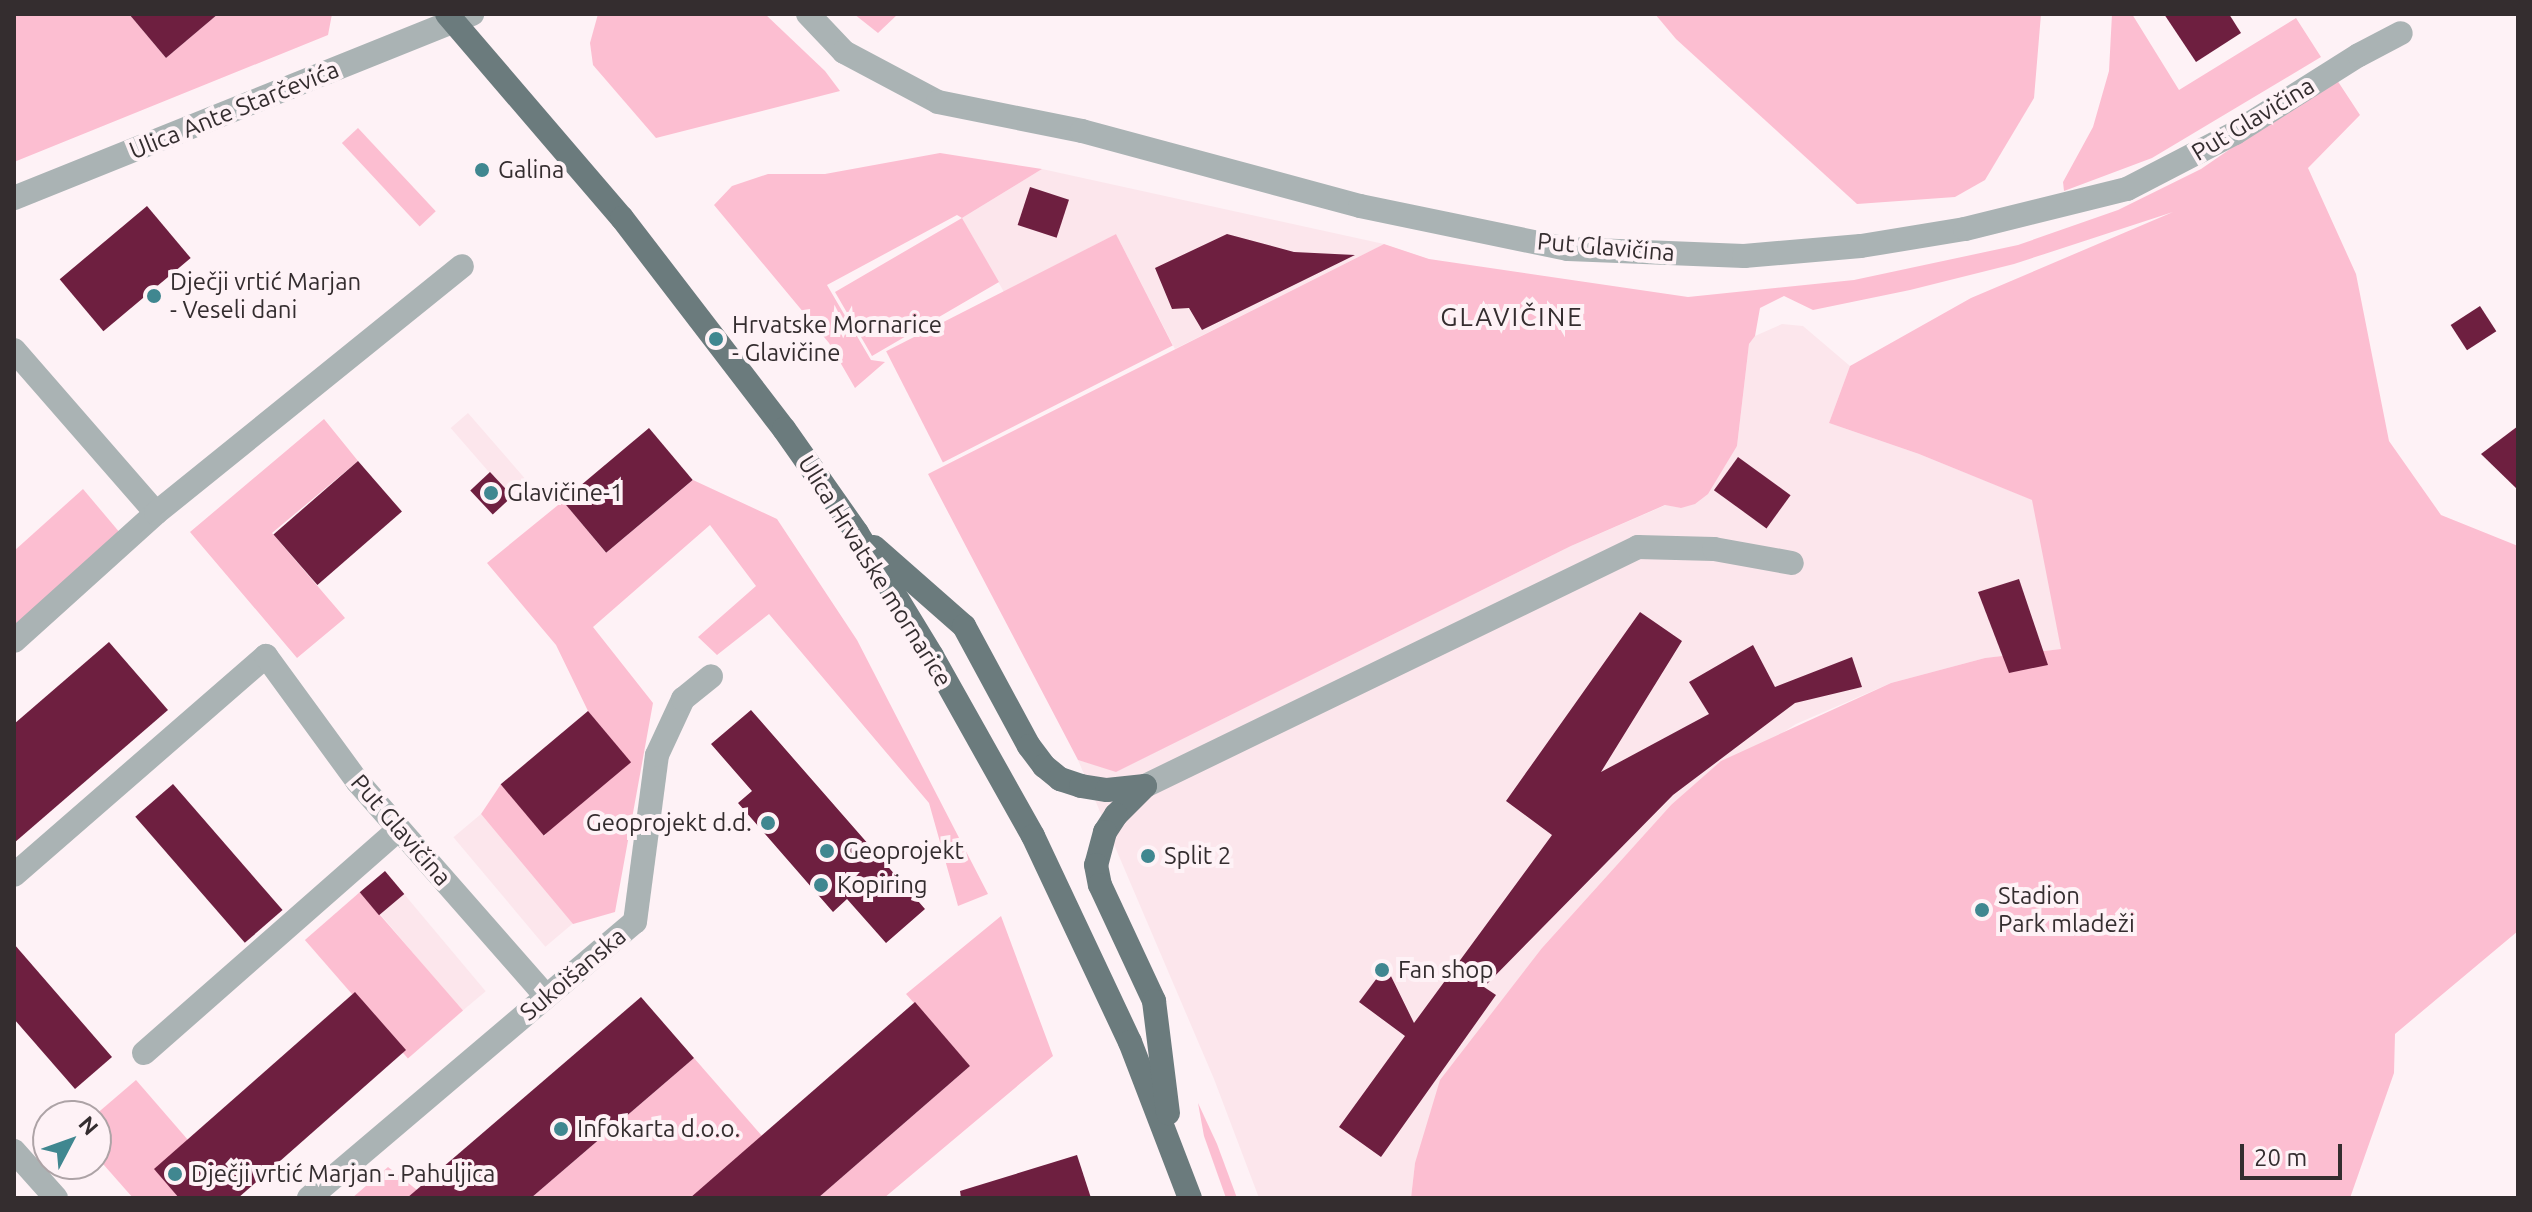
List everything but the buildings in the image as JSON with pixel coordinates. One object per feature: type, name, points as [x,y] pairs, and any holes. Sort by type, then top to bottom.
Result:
[{"type":"main road","name":"Ulica Hrvatske mornarice","points":[[457,16],[622,218],[767,407],[857,533],[932,656],[1033,836],[1123,1027],[1190,1198]]},
{"type":"main road","points":[[857,533],[964,626],[1029,746],[1044,766],[1060,779],[1081,786],[1107,790],[1145,786]]},
{"type":"main road","points":[[1145,786],[1105,832],[1096,865],[1100,885],[1154,1001],[1172,1147]]},
{"type":"street","name":"Put Glavičina","points":[[808,14],[844,52],[938,102],[1082,131],[1360,206],[1568,249],[1744,256],[1861,246],[1950,231],[2127,189],[2235,133],[2359,55],[2401,33]]},
{"type":"street","name":"Ulica Ante Starčevića","points":[[14,198],[457,16]]},
{"type":"street","points":[[14,641],[156,513],[462,266]]},
{"type":"street","points":[[14,350],[156,513]]},
{"type":"street","points":[[1145,786],[1638,547],[1714,549],[1792,563]]},
{"type":"street","name":"Put Glavičina","points":[[14,875],[266,656],[357,781],[546,996]]},
{"type":"street","name":"Sukoišanska","points":[[309,1198],[635,922],[657,755],[683,699],[711,676]]},
{"type":"street","points":[[144,1053],[399,829]]},
{"type":"street","points":[[14,1151],[56,1198]]},
{"type":"shaded area","points":[[14,14],[129,14],[166,58],[218,14],[332,14],[328,35],[14,162]]},
{"type":"shaded area","points":[[598,14],[765,14],[825,71],[840,91],[656,138],[593,65],[590,43]]},
{"type":"shaded area","points":[[854,14],[898,14],[878,33]]},
{"type":"shaded area","points":[[1655,14],[2041,14],[2034,98],[1985,180],[1955,197],[1857,204],[1676,39]]},
{"type":"shaded area","points":[[2112,14],[2132,14],[2179,90],[2296,18],[2321,57],[2152,158],[2064,191],[2063,182],[2093,127],[2109,71]]},
{"type":"shaded area","points":[[2335,77],[2360,115],[2308,168],[2356,274],[2389,441],[2441,515],[2518,546],[2518,931],[2395,1034],[2394,1073],[2350,1198],[1411,1198],[1415,1163],[1440,1080],[1542,948],[1671,805],[1721,761],[1891,683],[1985,658],[2061,649],[2032,500],[1919,454],[1829,423],[1850,366],[1971,298],[2173,212],[2014,264],[1910,290],[1813,310],[1784,296],[1760,308],[1755,336],[1749,344],[1737,446],[1708,494],[1695,504],[1681,508],[1665,505],[1571,546],[1116,772],[1078,760],[928,474],[1384,244],[1429,259],[1688,297],[1854,280],[2018,245],[2118,210],[2201,169]]},
{"type":"shaded area","points":[[358,128],[436,211],[420,226],[342,143]]},
{"type":"shaded area","points":[[940,153],[1042,169],[962,218],[957,215],[827,285],[871,360],[885,362],[855,388],[829,343],[714,205],[732,186],[768,174],[825,174]]},
{"type":"shaded area","points":[[1042,169],[1384,244],[1175,349],[1116,234],[1004,292],[962,218]]},
{"type":"shaded area","points":[[962,218],[999,282],[872,356],[835,292]]},
{"type":"shaded area","points":[[1116,234],[1173,345],[943,463],[886,351]]},
{"type":"shaded area","points":[[1782,324],[1803,326],[1850,366],[1829,423],[1919,454],[2033,500],[2062,649],[1985,658],[1891,683],[1796,724],[1671,805],[1542,948],[1415,1163],[1411,1198],[1259,1198],[1214,1079],[1078,760],[1117,771],[1571,546],[1666,505],[1681,508],[1737,446],[1749,344],[1755,336]]},
{"type":"shaded area","points":[[468,413],[528,482],[510,497],[451,428]]},
{"type":"shaded area","points":[[324,419],[358,461],[272,533],[345,618],[297,658],[190,532]]},
{"type":"shaded area","points":[[693,480],[777,519],[857,640],[988,894],[958,906],[929,803],[769,614],[717,655],[698,637],[756,586],[710,525],[593,627],[653,703],[615,912],[573,924],[481,814],[501,784],[545,836],[588,711],[556,645],[487,563],[563,501],[606,553]]},
{"type":"shaded area","points":[[83,489],[126,540],[14,641],[14,551]]},
{"type":"shaded area","points":[[481,814],[573,924],[545,947],[453,837]]},
{"type":"shaded area","points":[[360,892],[463,1010],[408,1058],[305,940]]},
{"type":"shaded area","points":[[404,894],[486,991],[462,1011],[380,914]]},
{"type":"shaded area","points":[[1001,916],[1053,1056],[884,1198],[818,1198],[970,1066],[906,994]]},
{"type":"shaded area","points":[[694,1058],[762,1136],[694,1198],[531,1198]]},
{"type":"shaded area","points":[[136,1080],[188,1140],[179,1198],[133,1198],[112,1174],[112,1101]]},
{"type":"shaded area","points":[[1198,1103],[1237,1198],[1226,1198],[1204,1136]]},
{"type":"shaded area","points":[[388,1167],[424,1198],[352,1198]]},
{"type":"place","name":"Galina","points":[[482,170]]},
{"type":"place","name":"Dječji vrtić Marjan - Veseli dani","points":[[154,296]]},
{"type":"place","name":"Hrvatske Mornarice - Glavičine","points":[[716,339]]},
{"type":"place","name":"Glavičine-1","points":[[491,493]]},
{"type":"place","name":"Geoprojekt d.d.","points":[[768,823]]},
{"type":"place","name":"Geoprojekt","points":[[827,851]]},
{"type":"place","name":"Split 2","points":[[1148,856]]},
{"type":"place","name":"Kopiring","points":[[821,885]]},
{"type":"place","name":"Stadion Park mladeži","points":[[1982,910]]},
{"type":"place","name":"Fan shop","points":[[1382,970]]},
{"type":"place","name":"Infokarta d.o.o.","points":[[561,1129]]},
{"type":"place","name":"Dječji vrtić Marjan - Pahuljica","points":[[175,1174]]},
{"type":"district","name":"GLAVIČINE","points":[[1512,317]]}]
